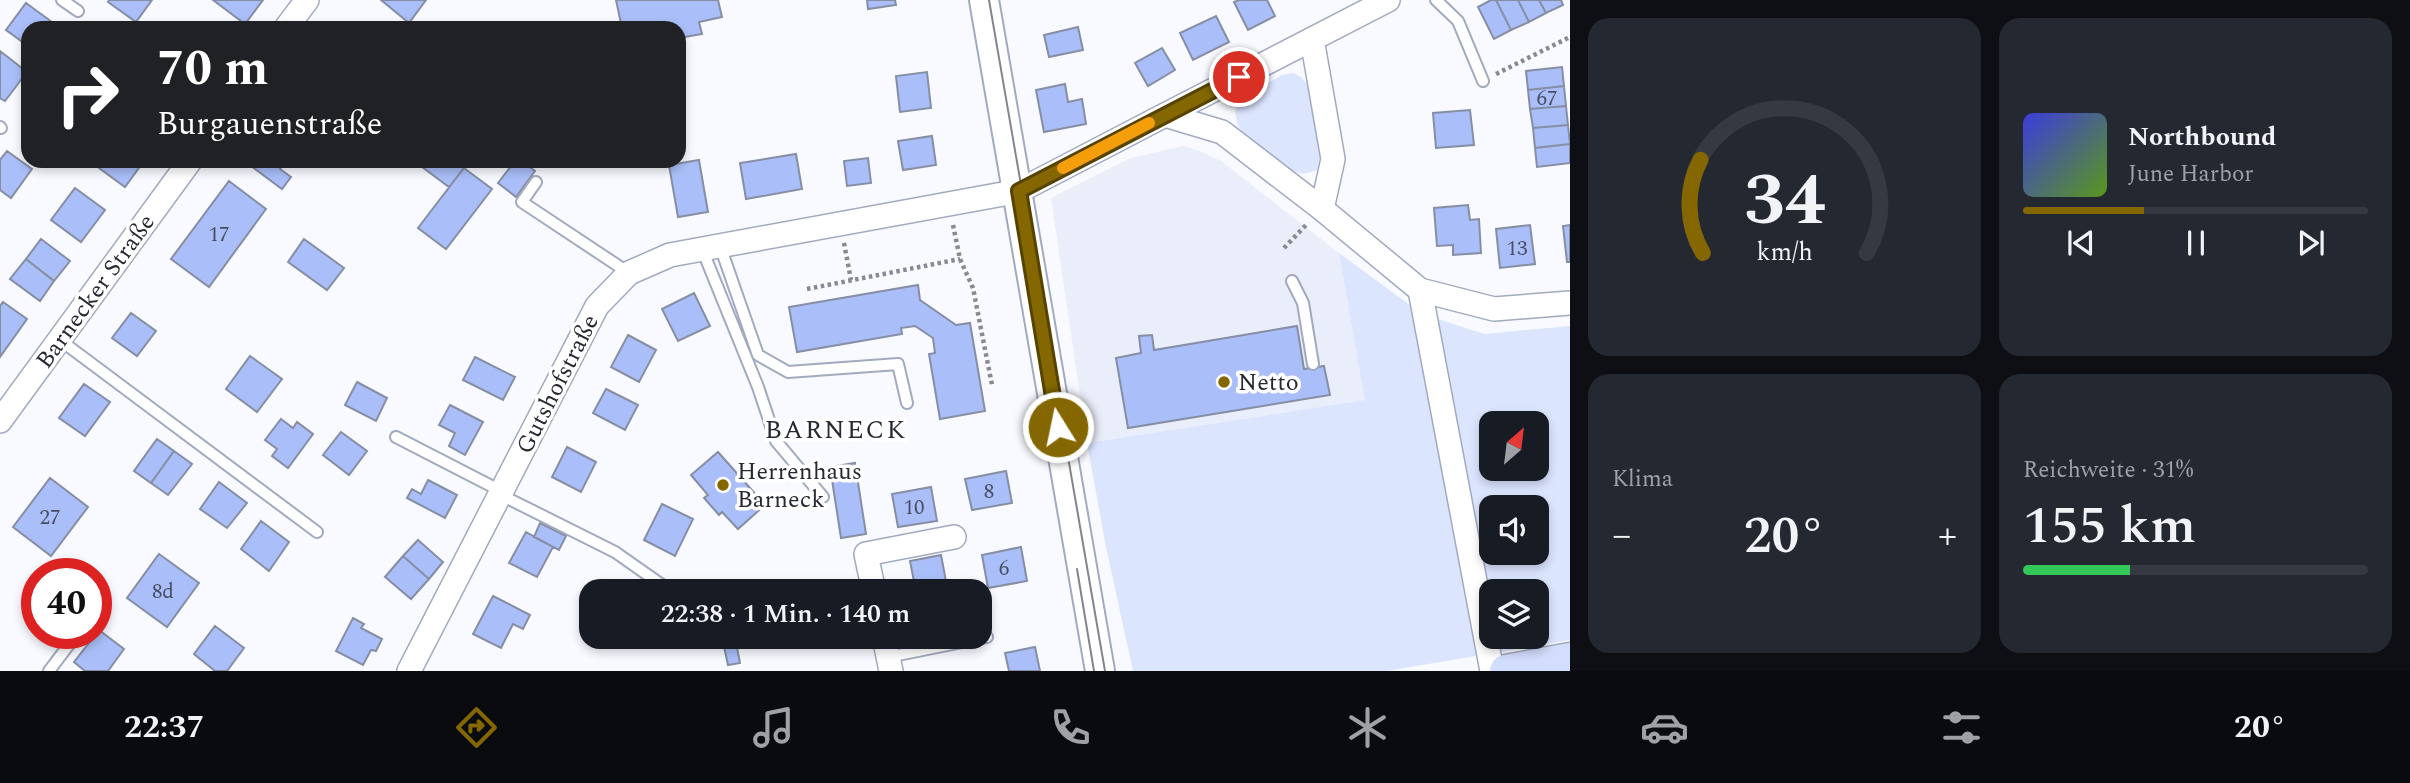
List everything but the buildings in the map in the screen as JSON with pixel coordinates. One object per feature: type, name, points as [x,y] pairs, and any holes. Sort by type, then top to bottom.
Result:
[{"type":"main road","points":[[1506,671],[1570,659]]},
{"type":"street","points":[[291,21],[307,0]]},
{"type":"street","points":[[984,0],[1100,671]]},
{"type":"street","name":"Gutshofstraße","points":[[409,671],[597,306],[629,273],[670,255],[1019,191],[1388,0]]},
{"type":"street","points":[[1312,40],[1333,159],[1322,209]]},
{"type":"street","points":[[1165,115],[1222,132],[1322,209],[1420,290],[1494,309],[1570,303]]},
{"type":"street","name":"Barnecker Straße","points":[[0,421],[185,168]]},
{"type":"street","points":[[1420,290],[1492,671]]},
{"type":"street","points":[[871,579],[866,554],[954,537]]},
{"type":"lane","points":[[62,0],[78,11]]},
{"type":"lane","points":[[1436,0],[1458,21],[1483,81]]},
{"type":"lane","points":[[536,182],[522,202],[629,273]]},
{"type":"lane","points":[[711,248],[758,355],[788,372],[898,364],[907,403]]},
{"type":"lane","points":[[711,248],[776,442],[823,497]]},
{"type":"lane","points":[[1292,281],[1303,303],[1314,364]]},
{"type":"lane","points":[[60,340],[317,532]]},
{"type":"lane","points":[[396,437],[615,552],[653,579]]},
{"type":"lane","points":[[49,671],[66,649]]},
{"type":"lane","points":[[888,655],[921,649]]},
{"type":"path","points":[[1483,81],[1570,37]]},
{"type":"path","points":[[950,204],[960,259],[973,288],[992,385]]},
{"type":"path","points":[[1284,248],[1322,209]]},
{"type":"path","points":[[841,224],[850,280]]},
{"type":"path","points":[[807,289],[960,259]]},
{"type":"shaded area","points":[[1293,73],[1301,77],[1310,88],[1321,153],[1317,170],[1303,174],[1290,170],[1242,133],[1235,112],[1239,100],[1282,75]]},
{"type":"shaded area","points":[[1183,146],[1221,161],[1339,253],[1366,400],[1087,443],[1051,198],[1131,158]]},
{"type":"shaded area","points":[[1339,253],[1422,314],[1484,334],[1570,326],[1570,640],[1549,644],[1549,579],[1479,579],[1479,649],[1517,649],[1387,671],[1133,671],[1087,443],[1365,400]]},
{"type":"tram line","points":[[989,0],[1105,671]]},
{"type":"tram line","points":[[1077,569],[1094,671]]},
{"type":"slow traffic","points":[[1063,168],[1149,123]]},
{"type":"place","name":"Netto","points":[[1224,382]]},
{"type":"place","name":"Herrenhaus Barneck","points":[[723,485]]},
{"type":"district","name":"BARNECK","points":[[836,429]]},
{"type":"route","points":[[1058,427],[1019,191],[1239,77]]}]
